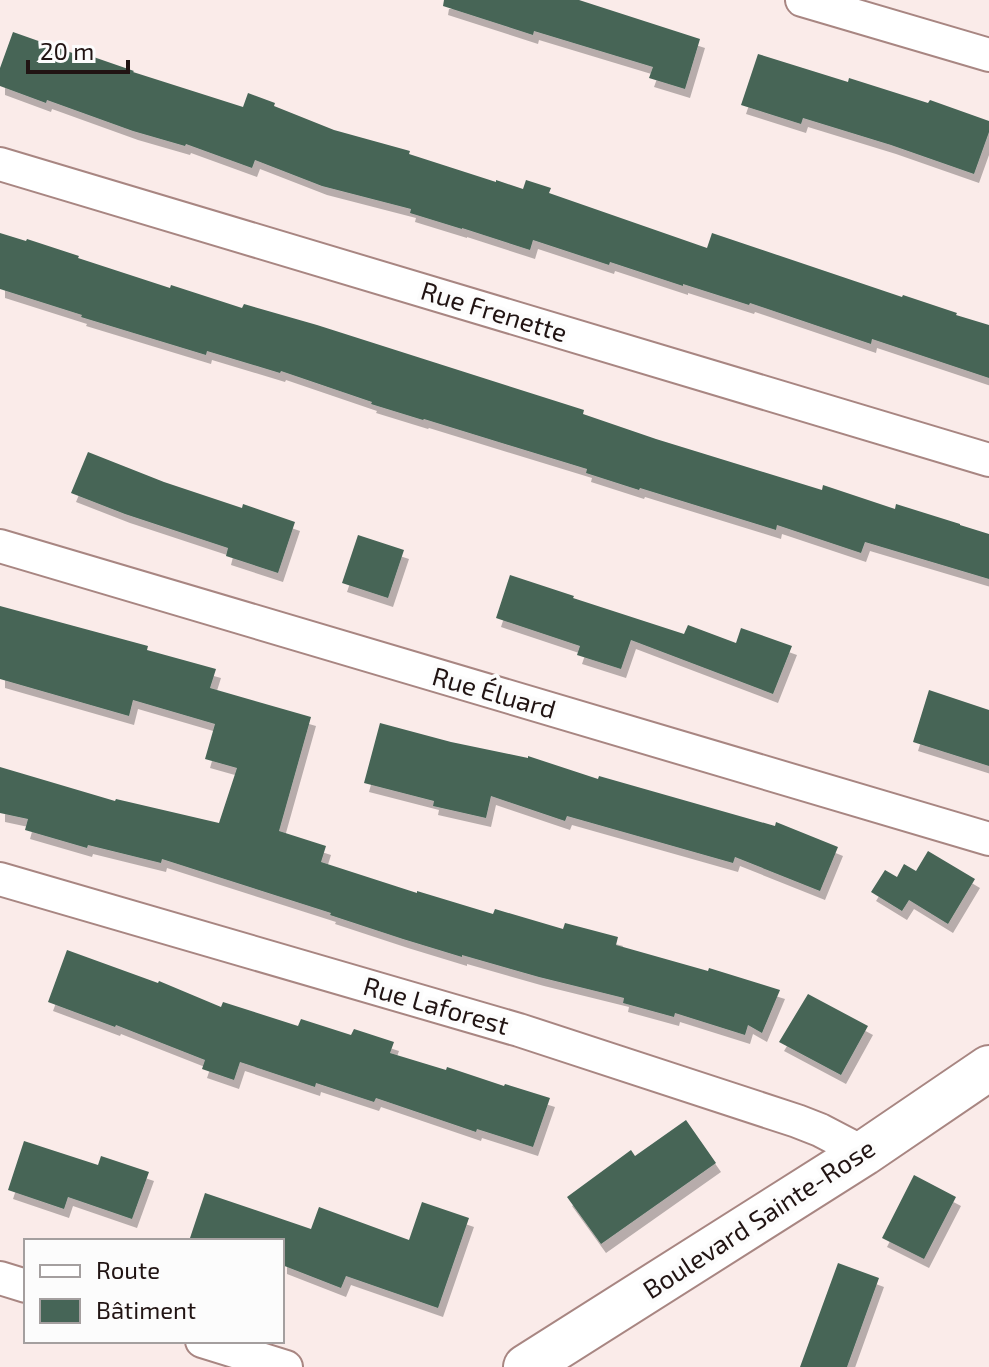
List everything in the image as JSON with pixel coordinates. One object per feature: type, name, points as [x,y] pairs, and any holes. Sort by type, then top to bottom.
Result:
[{"type":"street","points":[[802,0],[989,55]]},
{"type":"street","name":"Rue Frenette","points":[[0,164],[989,460]]},
{"type":"street","name":"Rue Éluard","points":[[0,546],[989,839]]},
{"type":"street","name":"Rue Laforest","points":[[0,879],[519,1030],[797,1121],[864,1153]]},
{"type":"street","name":"Boulevard Sainte-Rose","points":[[526,1367],[864,1153],[989,1068]]},
{"type":"street","points":[[0,1278],[24,1285]]},
{"type":"street","points":[[208,1343],[286,1367]]},
{"type":"building","points":[[444,0],[579,0],[700,39],[685,89],[649,78],[653,67],[534,31],[533,35],[443,6]]},
{"type":"building","points":[[13,32],[243,107],[248,93],[334,130],[410,151],[409,154],[496,182],[523,189],[526,180],[551,188],[549,193],[707,248],[712,233],[957,313],[989,325],[989,378],[872,339],[871,344],[750,303],[683,286],[610,262],[609,265],[533,240],[530,250],[410,213],[411,209],[322,186],[255,160],[252,168],[47,100],[46,103],[0,86],[0,68]]},
{"type":"building","points":[[758,54],[848,82],[849,78],[928,103],[930,100],[989,121],[989,132],[974,174],[803,118],[801,124],[741,105]]},
{"type":"building","points":[[0,233],[27,239],[170,288],[171,285],[242,308],[244,304],[317,325],[584,410],[583,414],[656,439],[822,490],[823,485],[895,509],[896,504],[989,534],[989,579],[865,542],[861,553],[777,525],[776,530],[639,490],[586,473],[587,469],[371,404],[281,371],[207,351],[206,355],[0,289]]},
{"type":"building","points":[[88,452],[164,482],[295,522],[278,573],[226,556],[228,548],[71,493]]},
{"type":"building","points":[[358,535],[404,550],[388,598],[342,583]]},
{"type":"building","points":[[510,575],[684,634],[688,625],[736,643],[741,628],[792,646],[773,694],[631,640],[621,669],[577,655],[580,646],[496,618]]},
{"type":"building","points":[[0,606],[148,646],[147,650],[216,669],[210,688],[311,717],[279,831],[326,846],[321,862],[493,914],[495,909],[563,929],[565,923],[618,937],[616,945],[708,971],[709,968],[780,990],[762,1033],[748,1025],[745,1035],[675,1013],[674,1017],[623,1003],[624,998],[462,957],[162,859],[161,863],[88,845],[87,848],[25,830],[28,819],[0,813],[0,767],[115,801],[219,823],[237,768],[205,759],[215,724],[133,700],[129,716],[0,679]]},
{"type":"building","points":[[929,690],[989,710],[989,766],[913,742]]},
{"type":"building","points":[[380,723],[451,742],[528,756],[598,779],[599,776],[775,826],[776,822],[838,847],[820,891],[735,857],[733,863],[567,816],[565,821],[491,796],[486,818],[433,806],[434,801],[364,783]]},
{"type":"building","points":[[928,851],[975,879],[948,924],[909,900],[902,911],[871,892],[885,870],[897,877],[904,864],[916,871]]},
{"type":"building","points":[[67,950],[159,981],[221,1007],[223,1002],[298,1026],[301,1019],[351,1035],[354,1029],[394,1042],[390,1053],[550,1098],[533,1147],[477,1129],[476,1132],[376,1098],[374,1102],[316,1083],[315,1087],[240,1062],[234,1080],[202,1069],[205,1060],[48,1002]]},
{"type":"building","points":[[808,994],[868,1026],[841,1075],[779,1042]]},
{"type":"building","points":[[686,1120],[716,1163],[601,1244],[567,1197],[631,1150],[635,1156]]},
{"type":"building","points":[[24,1141],[98,1165],[101,1156],[149,1172],[132,1219],[68,1197],[64,1209],[8,1190]]},
{"type":"building","points":[[914,1175],[956,1197],[924,1259],[882,1238]]},
{"type":"building","points":[[205,1193],[311,1229],[319,1207],[409,1240],[422,1202],[469,1218],[438,1308],[346,1276],[341,1288],[284,1266],[284,1239],[190,1239]]},
{"type":"building","points":[[838,1263],[879,1278],[847,1367],[800,1367]]}]
